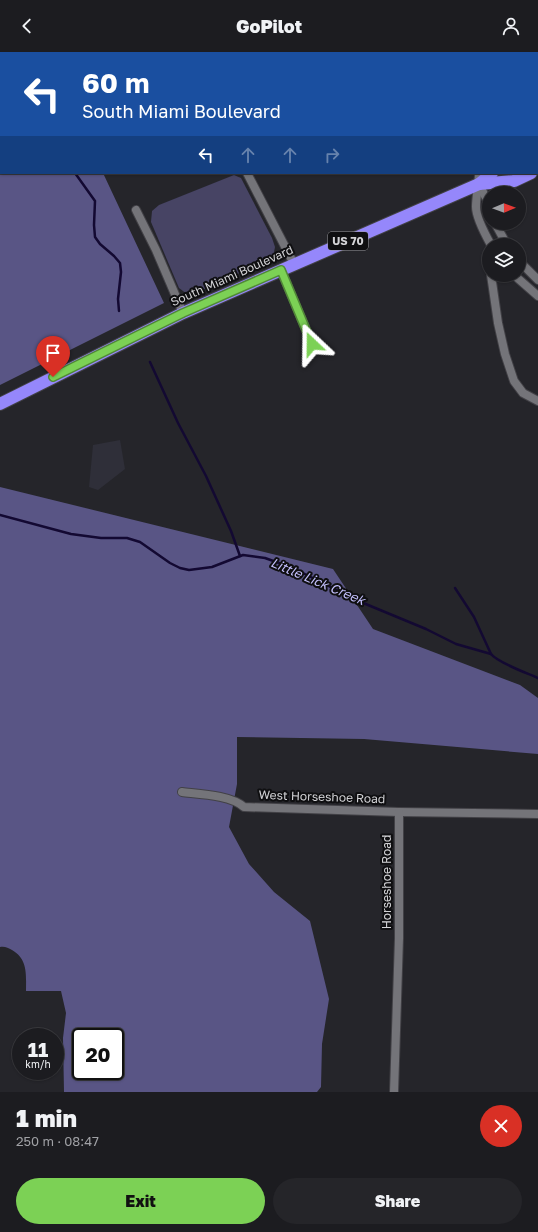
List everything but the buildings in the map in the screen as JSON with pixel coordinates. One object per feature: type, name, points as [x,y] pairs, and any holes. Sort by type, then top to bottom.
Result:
[{"type":"highway","name":"South Miami Boulevard","points":[[0,404],[183,313],[281,270],[490,174]]},
{"type":"highway","name":"South Miami Boulevard","points":[[479,179],[514,180],[529,174]]},
{"type":"street","points":[[248,174],[294,264]]},
{"type":"street","points":[[479,179],[476,208],[488,238]]},
{"type":"street","points":[[136,210],[156,250],[183,313]]},
{"type":"street","points":[[526,268],[538,280]]},
{"type":"street","points":[[281,270],[312,344]]},
{"type":"street","points":[[492,282],[498,323],[505,354],[514,381],[523,393],[538,401]]},
{"type":"street","points":[[522,282],[538,296]]},
{"type":"street","name":"West Horseshoe Road","points":[[182,792],[208,795],[239,802],[244,807],[399,812]]},
{"type":"street","points":[[399,812],[538,814]]},
{"type":"street","name":"Horseshoe Road","points":[[394,1092],[399,938],[399,812]]},
{"type":"shaded area","points":[[0,174],[103,174],[164,303],[0,385]]},
{"type":"shaded area","points":[[234,175],[241,178],[272,238],[275,247],[273,257],[198,292],[187,294],[179,288],[151,222],[152,211],[159,205]]},
{"type":"shaded area","points":[[120,440],[125,469],[98,490],[89,487],[93,445]]},
{"type":"shaded area","points":[[0,487],[333,569],[373,629],[520,685],[538,698],[538,754],[364,739],[237,737],[237,784],[229,827],[249,864],[274,892],[310,921],[329,999],[322,1044],[321,1087],[317,1092],[64,1092],[64,1030],[66,1013],[61,991],[26,991],[25,968],[21,958],[12,950],[5,947],[0,947]]},
{"type":"waterway","points":[[76,174],[95,201],[95,237],[100,244],[120,263],[121,272],[118,299],[119,311]]},
{"type":"waterway","points":[[150,362],[178,423],[206,476],[231,531],[240,556]]},
{"type":"waterway","name":"Little Lick Creek","points":[[0,515],[71,534],[101,538],[127,538],[140,542],[170,563],[180,568],[189,570],[212,567],[243,555],[265,558],[293,568],[356,600],[426,629],[456,644],[491,654],[500,661],[538,678]]},
{"type":"waterway","points":[[455,588],[474,617],[491,654]]},
{"type":"route","points":[[53,377],[183,313],[281,270],[312,344]]}]
